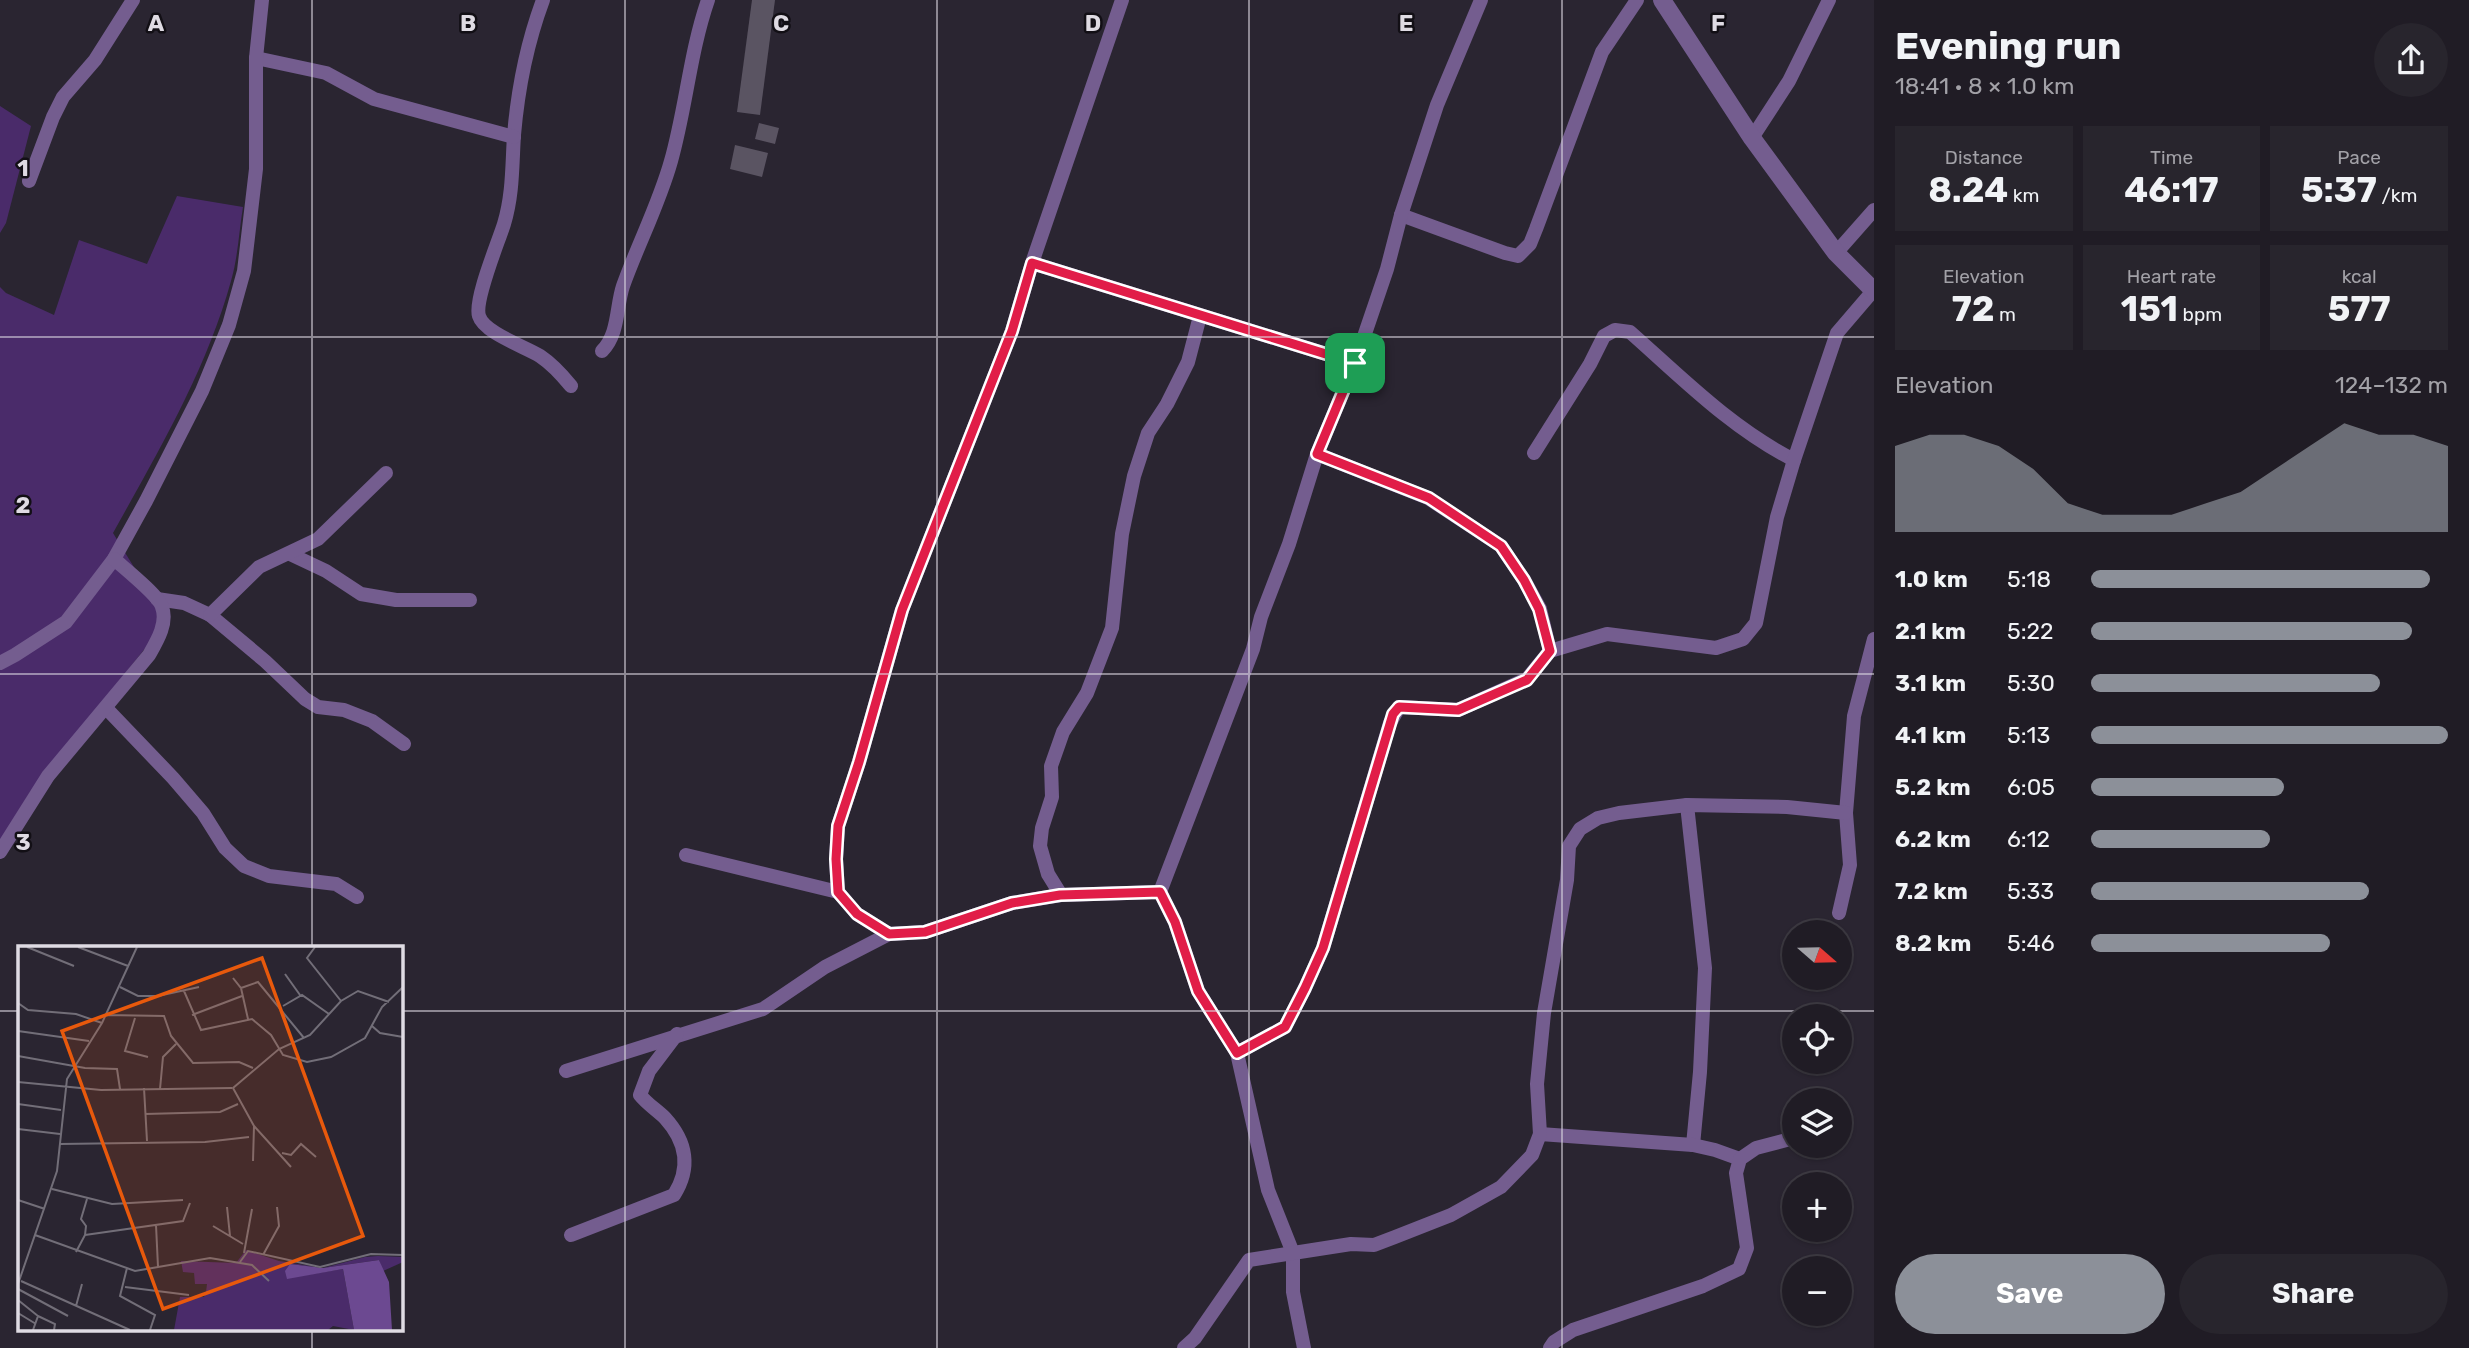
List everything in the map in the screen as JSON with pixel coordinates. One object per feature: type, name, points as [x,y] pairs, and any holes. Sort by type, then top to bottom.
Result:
[{"type":"street","points":[[29,181],[63,97],[95,60],[133,0]]},
{"type":"street","points":[[0,663],[66,622],[114,559],[202,391],[229,325],[244,271],[256,169],[257,58],[262,0]]},
{"type":"street","points":[[543,0],[532,29],[522,70],[509,206],[484,283],[479,317],[488,327],[541,357],[571,386]]},
{"type":"street","points":[[602,351],[610,343],[622,289],[670,164],[682,119],[700,23],[708,0]]},
{"type":"street","points":[[838,892],[838,826],[902,610],[1012,331],[1032,263],[1122,0]]},
{"type":"street","points":[[1304,1348],[1293,1292],[1293,1253],[1268,1190],[1237,1053],[1198,991],[1175,922],[1160,892],[1253,649],[1261,617],[1289,544],[1317,454],[1355,363],[1437,105],[1481,0]]},
{"type":"street","points":[[1401,215],[1518,256],[1530,244],[1602,52],[1637,0]]},
{"type":"street","points":[[1237,1053],[1285,1027],[1305,988],[1323,948],[1393,714],[1399,707],[1458,710],[1527,680],[1550,651],[1607,634],[1716,648],[1743,639],[1756,623],[1777,517],[1837,333],[1874,291],[1836,253],[1752,138],[1662,0]]},
{"type":"street","points":[[1752,138],[1789,82],[1829,0]]},
{"type":"street","points":[[257,58],[326,74],[374,99],[514,137]]},
{"type":"street","points":[[1836,253],[1874,210]]},
{"type":"street","points":[[1032,263],[1355,363]]},
{"type":"street","points":[[1060,895],[1048,874],[1040,846],[1042,828],[1052,797],[1051,766],[1063,732],[1087,693],[1112,628],[1122,534],[1133,476],[1148,433],[1167,404],[1188,362],[1200,316]]},
{"type":"street","points":[[1534,453],[1604,336],[1615,330],[1630,332],[1718,410],[1763,444],[1794,460]]},
{"type":"street","points":[[1317,454],[1429,498],[1501,546],[1524,580],[1539,609],[1550,651]]},
{"type":"street","points":[[210,615],[259,567],[290,554],[325,532],[386,473]]},
{"type":"street","points":[[290,554],[326,571],[361,594],[396,600],[470,600]]},
{"type":"street","points":[[0,852],[48,776],[149,655],[161,633],[163,608],[157,599],[114,559]]},
{"type":"street","points":[[157,599],[184,603],[210,615],[305,699],[318,707],[344,710],[372,721],[404,744]]},
{"type":"street","points":[[1839,913],[1850,865],[1846,814],[1854,716],[1874,639]]},
{"type":"street","points":[[106,708],[173,778],[203,813],[225,848],[244,866],[269,876],[335,884],[357,898]]},
{"type":"street","points":[[1184,1348],[1195,1338],[1249,1260],[1351,1244],[1374,1245],[1451,1215],[1501,1187],[1532,1155],[1540,1135],[1537,1084],[1544,1013],[1567,880],[1569,846],[1580,829],[1598,818],[1619,813],[1687,805],[1787,807],[1846,814]]},
{"type":"street","points":[[1687,805],[1705,968],[1693,1145]]},
{"type":"street","points":[[686,855],[838,892],[857,914],[889,934]]},
{"type":"street","points":[[566,1071],[763,1009],[825,967],[889,934],[925,932],[1012,903],[1060,895],[1160,892]]},
{"type":"street","points":[[571,1235],[674,1195],[683,1181],[686,1165],[678,1135],[664,1117],[640,1095],[649,1071],[677,1034]]},
{"type":"street","points":[[1540,1135],[1693,1145],[1740,1159]]},
{"type":"street","points":[[1550,1348],[1554,1342],[1573,1330],[1703,1286],[1739,1269],[1747,1248],[1736,1174],[1740,1159],[1756,1148],[1782,1141]]},
{"type":"shaded area","points":[[0,106],[31,126],[6,223],[0,233]]},
{"type":"shaded area","points":[[177,196],[243,207],[233,272],[208,347],[180,410],[113,533],[167,621],[30,792],[0,841],[0,287],[6,293],[54,315],[79,240],[147,264]]},
{"type":"building","points":[[752,0],[775,0],[760,115],[737,112]]},
{"type":"building","points":[[759,123],[779,128],[775,144],[755,139]]},
{"type":"building","points":[[735,145],[768,153],[762,177],[730,169]]},
{"type":"route","points":[[1032,263],[1355,363],[1317,454],[1429,498],[1501,546],[1524,580],[1539,609],[1550,651],[1527,680],[1458,710],[1399,707],[1393,714],[1323,948],[1285,1027],[1237,1053],[1198,991],[1175,922],[1160,892],[1060,895],[1012,903],[925,932],[889,934],[857,914],[838,892],[838,826],[902,610],[1012,331],[1032,263]]}]
